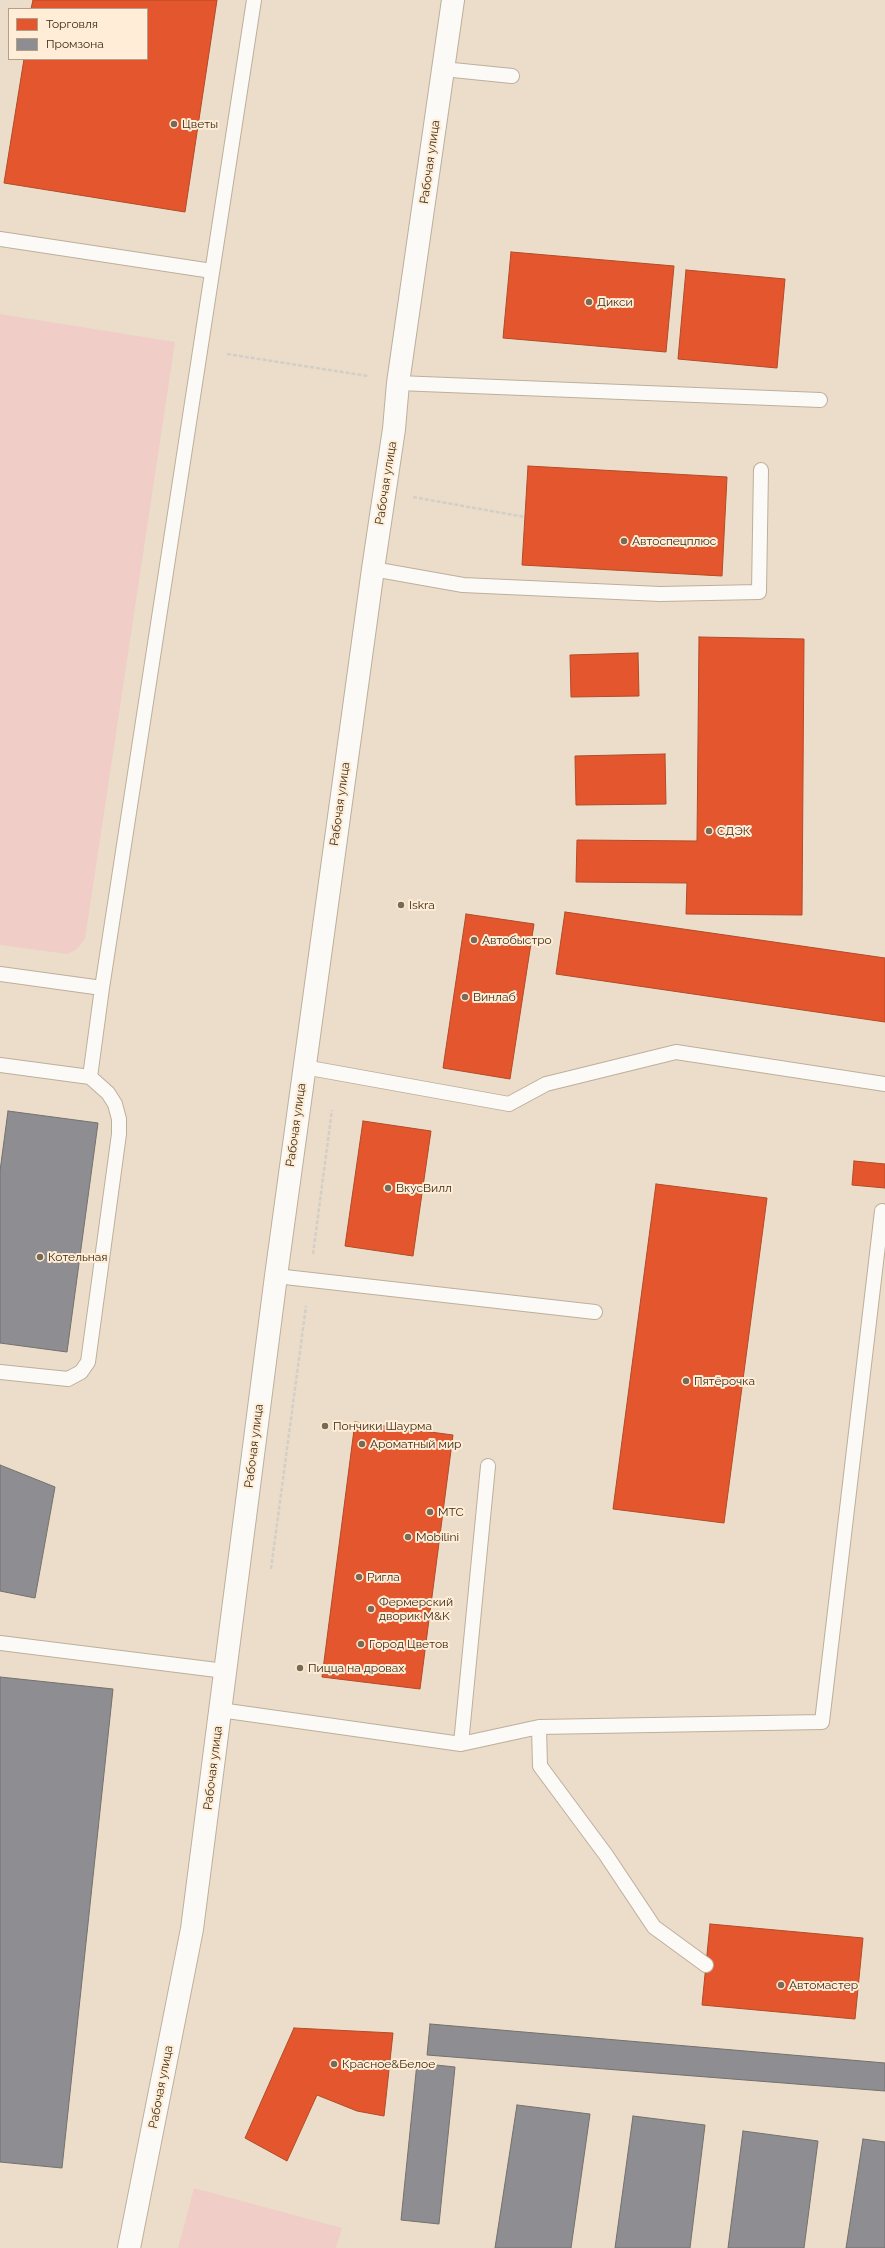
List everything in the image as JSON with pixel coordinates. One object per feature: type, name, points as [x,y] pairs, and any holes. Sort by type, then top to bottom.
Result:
[{"type":"street","name":"Рабочая улица","points":[[129,2248],[192,1929],[304,1067],[373,569],[394,429],[398,383],[453,0]]},
{"type":"lane","points":[[90,1077],[102,988],[254,0]]},
{"type":"lane","points":[[443,69],[512,76]]},
{"type":"lane","points":[[0,239],[212,272]]},
{"type":"lane","points":[[398,383],[820,400]]},
{"type":"lane","points":[[373,569],[463,585],[660,594],[759,592],[761,470]]},
{"type":"lane","points":[[0,974],[102,988]]},
{"type":"lane","points":[[304,1067],[509,1104],[546,1084],[676,1052],[885,1084]]},
{"type":"lane","points":[[0,1065],[90,1077],[108,1093],[115,1104],[119,1119],[120,1134],[88,1362],[81,1372],[68,1379],[0,1372]]},
{"type":"lane","points":[[220,1710],[461,1744],[539,1727],[822,1722],[882,1211]]},
{"type":"lane","points":[[276,1276],[596,1312]]},
{"type":"lane","points":[[461,1744],[488,1466]]},
{"type":"lane","points":[[0,1643],[225,1671]]},
{"type":"lane","points":[[539,1727],[540,1766],[606,1855],[654,1927],[706,1965]]},
{"type":"path","points":[[200,349],[370,377]]},
{"type":"path","points":[[414,489],[412,497],[525,517]]},
{"type":"shaded area","points":[[0,314],[175,342],[85,939],[76,950],[67,954],[0,945]]},
{"type":"shaded area","points":[[194,2188],[342,2228],[336,2248],[178,2248]]},
{"type":"building: Торговля","points":[[33,0],[217,0],[185,212],[4,183],[24,60],[148,60],[148,8],[31,8]]},
{"type":"building: Торговля","name":"Дикси","points":[[511,252],[674,266],[666,352],[503,338]]},
{"type":"building: Торговля","points":[[686,270],[785,279],[777,368],[678,359]]},
{"type":"building: Торговля","name":"Автоспецплюс","points":[[528,466],[727,477],[722,576],[522,565]]},
{"type":"building: Торговля","points":[[699,637],[804,639],[802,915],[686,914],[687,883],[576,882],[577,840],[697,841]]},
{"type":"building: Торговля","points":[[638,653],[639,696],[571,697],[570,655]]},
{"type":"building: Торговля","points":[[665,754],[666,804],[576,805],[575,756]]},
{"type":"building: Торговля","points":[[565,912],[885,958],[885,1022],[556,974]]},
{"type":"building: Торговля","points":[[466,914],[534,924],[510,1079],[443,1068]]},
{"type":"building: Торговля","name":"ВкусВилл","points":[[363,1121],[431,1131],[413,1256],[345,1246]]},
{"type":"building: Торговля","points":[[854,1161],[885,1164],[885,1188],[852,1185]]},
{"type":"building: Торговля","name":"Пятёрочка","points":[[656,1184],[767,1198],[724,1523],[613,1509]]},
{"type":"building: Торговля","points":[[355,1422],[453,1435],[420,1689],[322,1677]]},
{"type":"building: Торговля","name":"Автомастер","points":[[710,1924],[863,1938],[855,2019],[702,2005]]},
{"type":"building: Торговля","name":"Красное&Белое","points":[[294,2028],[393,2033],[384,2116],[357,2111],[317,2095],[287,2161],[245,2138]]},
{"type":"building: Промзона","name":"Котельная","points":[[8,1111],[98,1123],[67,1352],[0,1343],[0,1171]]},
{"type":"building: Промзона","points":[[0,1465],[55,1487],[35,1598],[0,1591]]},
{"type":"building: Промзона","points":[[0,1677],[113,1689],[62,2168],[0,2162]]},
{"type":"building: Промзона","points":[[430,2024],[885,2063],[885,2091],[427,2055]]},
{"type":"building: Промзона","points":[[417,2063],[455,2067],[439,2224],[401,2220]]},
{"type":"building: Промзона","points":[[517,2105],[590,2114],[571,2248],[495,2248]]},
{"type":"building: Промзона","points":[[633,2116],[705,2125],[690,2248],[615,2248]]},
{"type":"building: Промзона","points":[[743,2131],[818,2141],[804,2248],[728,2248]]},
{"type":"building: Промзона","points":[[863,2139],[885,2142],[885,2248],[846,2248]]},
{"type":"place","name":"Цветы","points":[[174,124]]},
{"type":"place","name":"Дикси","points":[[589,302]]},
{"type":"place","name":"Автоспецплюс","points":[[624,541]]},
{"type":"place","name":"СДЭК","points":[[709,831]]},
{"type":"place","name":"Iskra","points":[[401,905]]},
{"type":"place","name":"Автобыстро","points":[[474,940]]},
{"type":"place","name":"Винлаб","points":[[465,997]]},
{"type":"place","name":"ВкусВилл","points":[[388,1188]]},
{"type":"place","name":"Котельная","points":[[40,1257]]},
{"type":"place","name":"Пятёрочка","points":[[686,1381]]},
{"type":"place","name":"Пончики Шаурма","points":[[325,1426]]},
{"type":"place","name":"Ароматный мир","points":[[362,1444]]},
{"type":"place","name":"МТС","points":[[430,1512]]},
{"type":"place","name":"Mobilini","points":[[408,1537]]},
{"type":"place","name":"Ригла","points":[[359,1577]]},
{"type":"place","name":"Фермерский дворик М&K","points":[[371,1609]]},
{"type":"place","name":"Город Цветов","points":[[361,1644]]},
{"type":"place","name":"Пицца на дровах","points":[[300,1668]]},
{"type":"place","name":"Автомастер","points":[[781,1985]]},
{"type":"place","name":"Красное&Белое","points":[[334,2064]]}]
